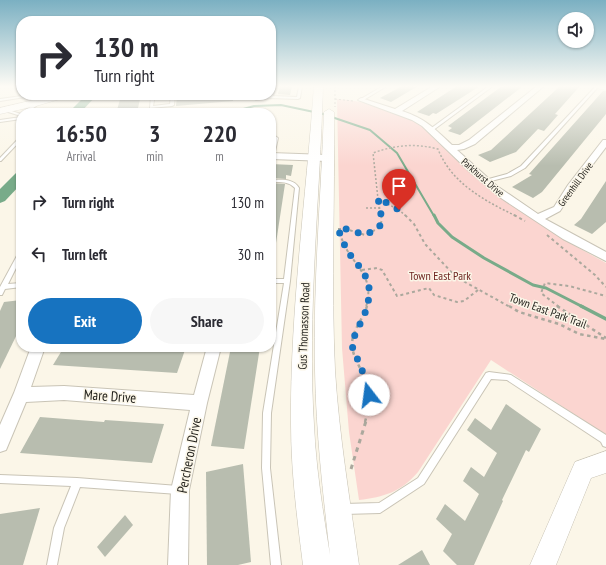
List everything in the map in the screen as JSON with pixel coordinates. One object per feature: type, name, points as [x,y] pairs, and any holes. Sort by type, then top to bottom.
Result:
[{"type":"main road","name":"Gus Thomasson Road","points":[[318,112],[317,124],[321,158],[325,370],[329,434],[345,565]]},
{"type":"main road","name":"Gus Thomasson Road","points":[[317,565],[305,472],[302,406],[306,293],[321,158],[331,112]]},
{"type":"street","name":"Parkhurst Drive","points":[[401,112],[415,118],[431,130],[486,181],[504,195],[576,243],[606,257]]},
{"type":"street","points":[[451,148],[461,147],[472,142],[509,112]]},
{"type":"street","name":"Greenhill Drive","points":[[538,218],[557,209],[571,187],[606,142]]},
{"type":"street","points":[[276,156],[321,158]]},
{"type":"street","points":[[0,444],[21,395],[36,352]]},
{"type":"street","name":"Percheron Drive","points":[[178,565],[180,490],[199,403],[213,352]]},
{"type":"street","name":"Mare Drive","points":[[21,395],[64,393],[103,394],[199,403]]},
{"type":"street","points":[[543,565],[583,470],[606,462]]},
{"type":"lane","points":[[431,130],[455,112]]},
{"type":"lane","points":[[486,181],[509,175],[523,167],[574,112]]},
{"type":"lane","points":[[0,121],[16,118]]},
{"type":"lane","points":[[0,160],[16,143]]},
{"type":"lane","points":[[276,181],[287,181],[296,185],[297,188],[287,281],[266,420],[266,468],[276,565]]},
{"type":"lane","points":[[0,293],[16,263]]},
{"type":"lane","points":[[276,281],[287,281]]},
{"type":"lane","points":[[4,287],[16,286]]},
{"type":"lane","points":[[338,509],[380,508],[421,481],[489,376],[508,377],[604,439],[606,443]]},
{"type":"lane","points":[[0,479],[78,482],[180,490]]},
{"type":"lane","points":[[52,565],[59,528],[78,482]]},
{"type":"path","points":[[338,229],[346,229],[365,235],[379,228],[382,220],[373,153],[403,145],[417,144],[438,149],[445,166],[464,184],[502,209],[528,223]]},
{"type":"path","name":"Town East Park Trail","points":[[378,198],[399,210],[414,224],[425,244],[456,277],[519,312],[559,324],[579,334],[606,338]]},
{"type":"path","points":[[366,208],[380,208]]},
{"type":"path","points":[[336,223],[347,251],[362,270],[369,284],[369,298],[365,313],[354,337],[352,346],[364,375],[369,395],[364,424],[350,473]]},
{"type":"path","points":[[544,233],[595,275],[606,287]]},
{"type":"path","points":[[362,270],[377,268],[382,270],[397,296],[429,288],[434,295],[457,302],[464,301],[478,290]]},
{"type":"path","name":"Town East Park Trail","points":[[606,296],[569,286],[545,283],[541,292],[558,307],[606,338]]},
{"type":"green space","name":"Town East Park","points":[[337,112],[397,112],[422,124],[502,199],[566,241],[606,263],[606,435],[491,360],[412,479],[392,492],[359,500],[349,432],[342,348]]},
{"type":"building","points":[[418,112],[439,112],[436,114],[433,113],[429,116]]},
{"type":"building","points":[[466,112],[489,112],[460,135],[448,131],[452,128],[448,126]]},
{"type":"building","points":[[532,112],[556,112],[555,114],[558,115],[544,131],[538,129],[516,152],[490,162],[478,155],[491,150]]},
{"type":"building","points":[[584,112],[606,112],[542,192],[533,198],[512,187],[532,175],[529,174]]},
{"type":"building","points":[[276,164],[293,165],[291,176],[286,175],[286,179],[276,178]]},
{"type":"building","points":[[606,181],[606,222],[592,234],[574,225],[581,219]]},
{"type":"building","points":[[276,183],[285,184],[276,243]]},
{"type":"building","points":[[16,301],[16,336],[0,369],[0,311],[4,302]]},
{"type":"building","points":[[61,352],[184,352],[177,373],[53,365]]},
{"type":"building","points":[[230,352],[259,352],[244,449],[211,446]]},
{"type":"building","points":[[506,404],[541,429],[529,452],[526,450],[502,500],[503,501],[474,565],[457,565],[443,551],[452,534],[436,519],[445,504],[465,521],[479,494],[463,481],[471,467],[484,477],[497,453],[467,430],[475,418],[491,430]]},
{"type":"building","points":[[40,417],[104,422],[105,420],[164,424],[152,463],[20,453]]},
{"type":"building","points":[[243,464],[251,562],[238,565],[207,565],[206,472]]},
{"type":"building","points":[[40,508],[23,565],[0,565],[0,514]]},
{"type":"building","points":[[125,515],[133,525],[105,557],[97,547]]},
{"type":"building","points":[[422,550],[430,565],[398,565]]},
{"type":"waterway","points":[[320,113],[370,130],[397,153],[434,216]]},
{"type":"waterway","points":[[0,198],[16,181]]},
{"type":"waterway","points":[[434,215],[438,223],[452,237],[484,258],[533,285],[546,288],[583,307]]},
{"type":"waterway","points":[[581,306],[606,319]]},
{"type":"route","points":[[369,395],[364,375],[352,346],[354,337],[365,313],[369,298],[369,284],[363,271],[347,251],[338,229],[346,229],[365,235],[379,228],[382,220],[378,198],[399,210]]}]
